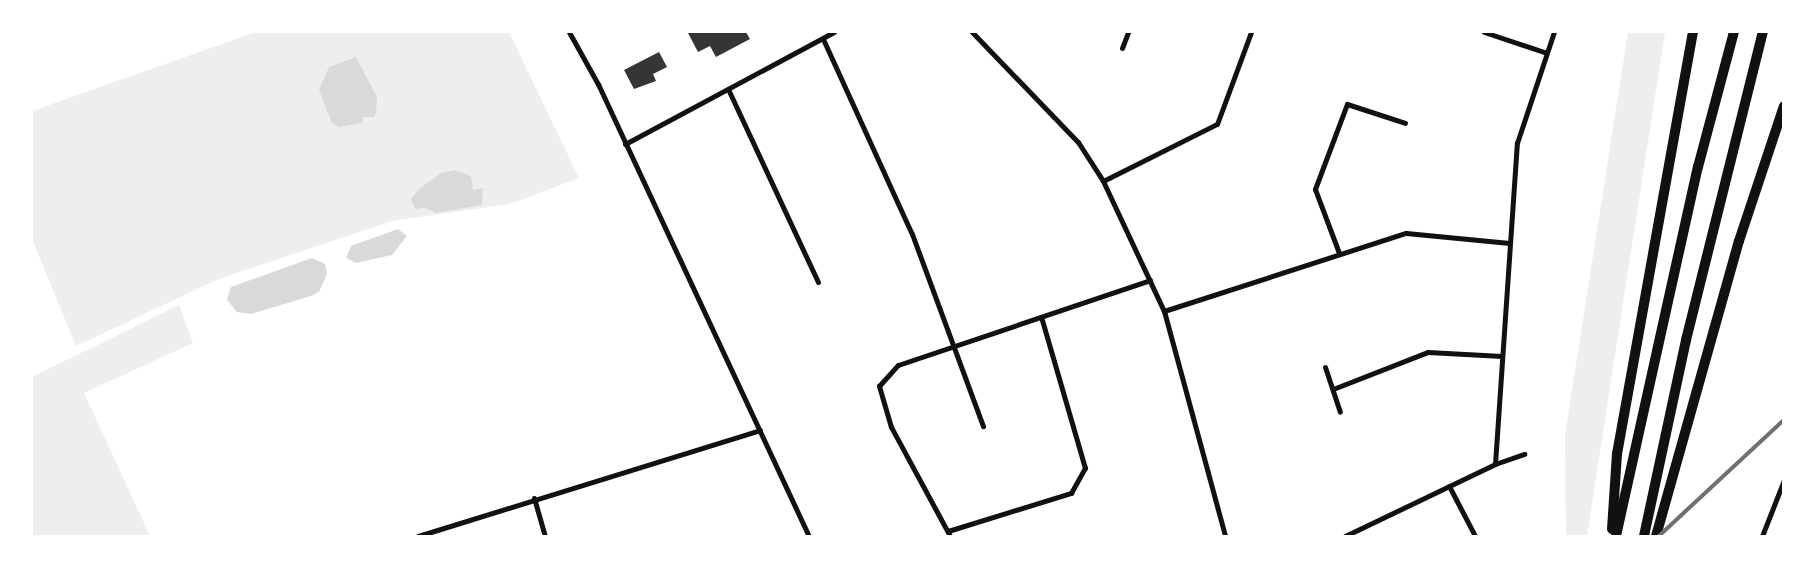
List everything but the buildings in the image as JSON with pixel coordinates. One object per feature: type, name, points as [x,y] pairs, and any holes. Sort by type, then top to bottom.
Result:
[{"type":"highway","points":[[1614,537],[1617,454],[1693,32]]},
{"type":"highway","points":[[1614,537],[1695,181],[1734,32]]},
{"type":"highway","points":[[1644,537],[1686,340],[1763,32]]},
{"type":"highway","points":[[1656,537],[1739,241],[1783,106]]},
{"type":"street","points":[[569,32],[625,144],[809,537]]},
{"type":"street","points":[[625,144],[834,32]]},
{"type":"street","points":[[972,32],[1077,142],[1103,181],[1164,311],[1225,537]]},
{"type":"street","points":[[1122,48],[1128,32]]},
{"type":"street","points":[[1103,181],[1217,124],[1251,32]]},
{"type":"street","points":[[1484,32],[1547,53]]},
{"type":"street","points":[[1495,464],[1517,143],[1554,32]]},
{"type":"street","points":[[823,39],[912,234],[956,345],[984,426]]},
{"type":"street","points":[[727,89],[818,282]]},
{"type":"street","points":[[1339,253],[1315,188],[1347,104],[1405,123]]},
{"type":"street","points":[[1164,311],[1406,233],[1510,243]]},
{"type":"street","points":[[1041,317],[1085,468],[1071,493],[949,534],[891,427],[879,386],[898,365],[1150,280]]},
{"type":"street","points":[[1333,389],[1428,352],[1502,356]]},
{"type":"street","points":[[1325,366],[1340,412]]},
{"type":"street","points":[[418,537],[534,498],[760,429]]},
{"type":"street","points":[[1345,537],[1495,464],[1524,454]]},
{"type":"street","points":[[1762,537],[1783,480]]},
{"type":"street","points":[[1449,486],[1475,537]]},
{"type":"street","points":[[534,498],[545,537]]},
{"type":"shaded area","points":[[256,32],[509,32],[579,178],[510,204],[392,221],[221,278],[76,346],[32,239],[32,111]]},
{"type":"shaded area","points":[[1628,32],[1665,32],[1587,536],[1566,536],[1565,435]]},
{"type":"shaded area","points":[[356,57],[377,97],[376,112],[374,117],[363,117],[362,123],[339,127],[332,123],[319,90],[329,67]]},
{"type":"shaded area","points":[[455,170],[471,176],[473,190],[483,188],[482,205],[436,213],[424,207],[416,210],[411,199],[419,189],[441,173]]},
{"type":"shaded area","points":[[398,229],[407,236],[392,255],[356,263],[346,258],[351,246]]},
{"type":"shaded area","points":[[312,258],[325,264],[327,274],[319,292],[311,296],[251,314],[237,312],[227,300],[231,287]]},
{"type":"shaded area","points":[[179,305],[193,343],[84,393],[150,536],[32,536],[32,377]]},
{"type":"railway","points":[[1659,536],[1784,420]]}]
